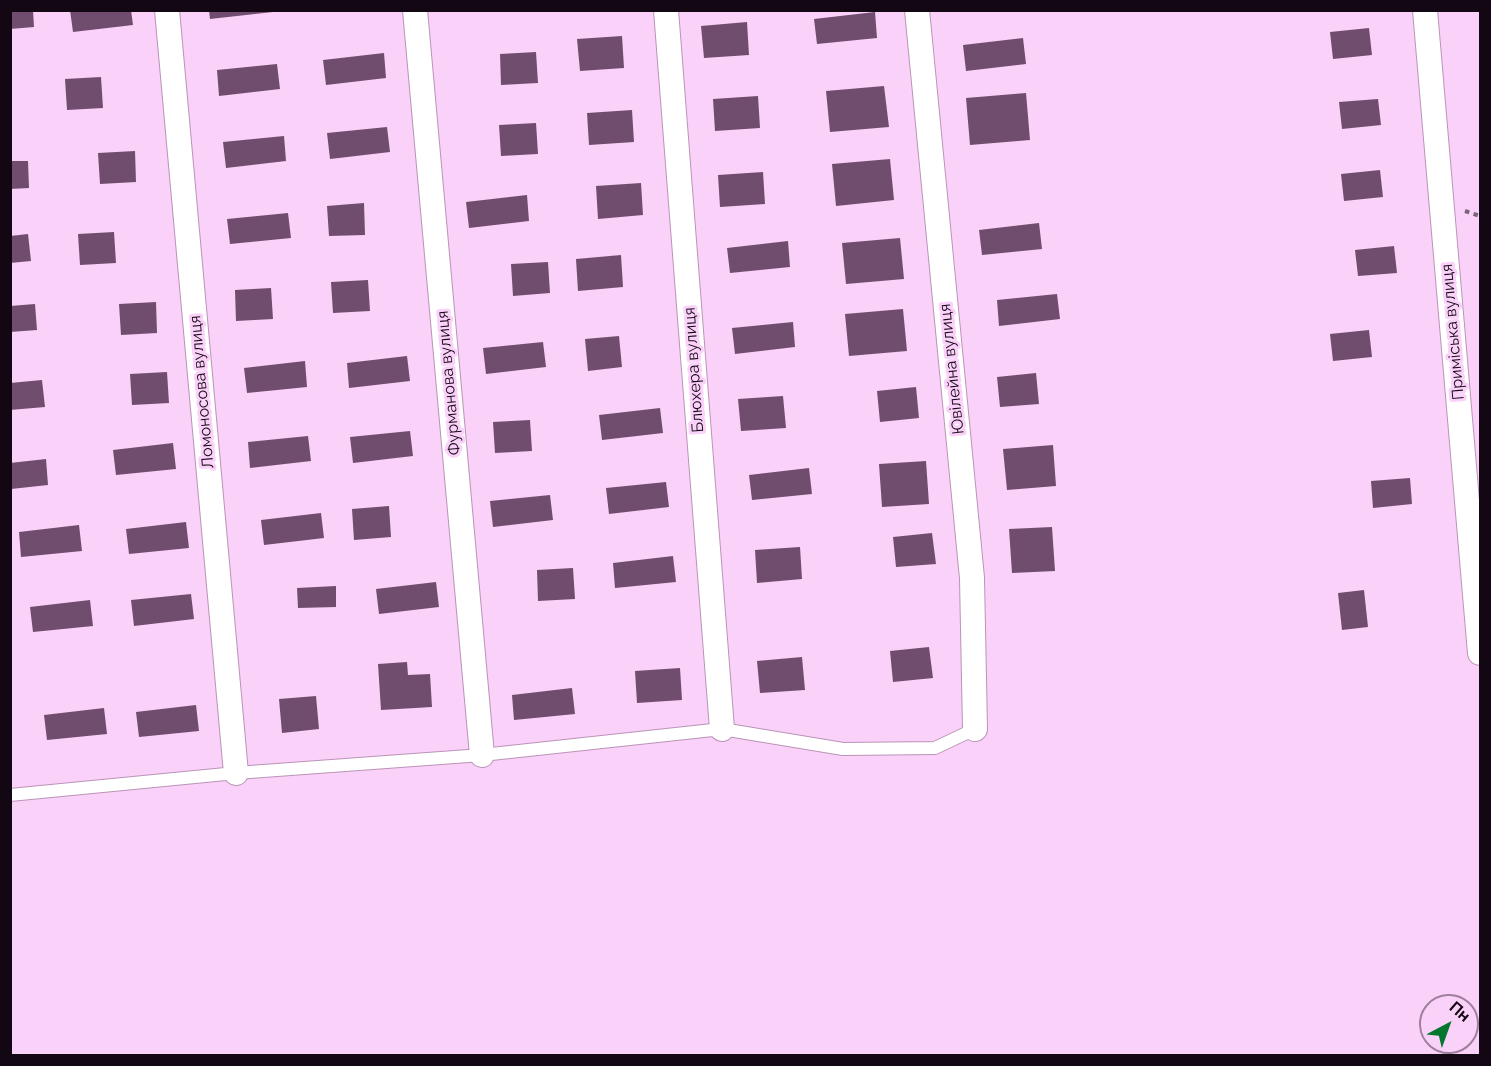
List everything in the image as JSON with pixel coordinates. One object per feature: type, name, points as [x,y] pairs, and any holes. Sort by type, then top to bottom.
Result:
[{"type":"street","name":"Ломоносова вулиця","points":[[167,10],[236,772]]},
{"type":"street","name":"Фурманова вулиця","points":[[415,10],[483,755]]},
{"type":"street","name":"Блюхера вулиця","points":[[666,10],[722,729]]},
{"type":"street","name":"Ювілейна вулиця","points":[[917,10],[972,578],[975,729]]},
{"type":"street","name":"Приміська вулиця","points":[[1425,10],[1480,653]]},
{"type":"lane","points":[[10,795],[236,772],[483,755],[722,729],[843,749],[935,748],[975,729]]},
{"type":"building","points":[[10,10],[33,10],[34,27],[10,29]]},
{"type":"building","points":[[70,10],[131,10],[133,25],[73,32]]},
{"type":"building","points":[[209,10],[273,10],[273,12],[210,19]]},
{"type":"building","points":[[875,12],[877,38],[817,44],[814,19]]},
{"type":"building","points":[[747,22],[749,55],[704,58],[701,26]]},
{"type":"building","points":[[1369,28],[1372,55],[1333,59],[1330,32]]},
{"type":"building","points":[[622,36],[624,68],[580,71],[577,39]]},
{"type":"building","points":[[1023,38],[1026,64],[966,71],[963,45]]},
{"type":"building","points":[[536,52],[538,83],[501,85],[500,54]]},
{"type":"building","points":[[384,53],[386,78],[326,85],[323,60]]},
{"type":"building","points":[[277,64],[280,89],[219,96],[217,70]]},
{"type":"building","points":[[101,77],[103,108],[67,110],[65,79]]},
{"type":"building","points":[[884,86],[889,127],[830,132],[826,91]]},
{"type":"building","points":[[1026,93],[1030,140],[970,145],[966,98]]},
{"type":"building","points":[[758,96],[760,128],[715,131],[713,99]]},
{"type":"building","points":[[1378,99],[1381,125],[1342,129],[1339,102]]},
{"type":"building","points":[[632,110],[634,142],[589,145],[587,113]]},
{"type":"building","points":[[536,123],[538,154],[501,156],[499,125]]},
{"type":"building","points":[[387,127],[390,152],[330,159],[327,133]]},
{"type":"building","points":[[284,136],[286,161],[226,168],[223,142]]},
{"type":"building","points":[[135,151],[136,182],[100,184],[98,153]]},
{"type":"building","points":[[890,159],[894,200],[836,206],[832,164]]},
{"type":"building","points":[[10,161],[28,161],[29,188],[10,189]]},
{"type":"building","points":[[1380,170],[1383,197],[1344,201],[1341,174]]},
{"type":"building","points":[[763,172],[765,204],[720,207],[718,175]]},
{"type":"building","points":[[641,183],[643,215],[598,219],[596,186]]},
{"type":"building","points":[[527,195],[529,221],[469,228],[466,202]]},
{"type":"building","points":[[364,203],[365,235],[329,236],[327,206]]},
{"type":"building","points":[[288,213],[291,238],[230,244],[227,219]]},
{"type":"building","points":[[1039,223],[1042,249],[982,255],[979,230]]},
{"type":"building","points":[[114,232],[116,263],[80,265],[78,234]]},
{"type":"building","points":[[28,234],[31,261],[10,263],[10,236]]},
{"type":"building","points":[[900,238],[904,279],[846,284],[842,243]]},
{"type":"building","points":[[788,241],[790,267],[730,273],[727,248]]},
{"type":"building","points":[[1394,246],[1397,273],[1358,276],[1355,250]]},
{"type":"building","points":[[621,255],[623,287],[578,291],[576,259]]},
{"type":"building","points":[[548,262],[550,293],[513,296],[511,264]]},
{"type":"building","points":[[368,280],[370,311],[333,313],[331,282]]},
{"type":"building","points":[[271,288],[273,319],[236,321],[235,290]]},
{"type":"building","points":[[1057,294],[1060,319],[999,326],[997,300]]},
{"type":"building","points":[[156,302],[157,333],[121,335],[119,304]]},
{"type":"building","points":[[35,304],[37,330],[10,332],[10,306]]},
{"type":"building","points":[[903,309],[907,351],[849,356],[845,314]]},
{"type":"building","points":[[793,322],[795,347],[735,354],[732,328]]},
{"type":"building","points":[[1369,330],[1372,357],[1333,361],[1330,334]]},
{"type":"building","points":[[619,336],[622,367],[588,371],[585,339]]},
{"type":"building","points":[[543,342],[546,367],[486,374],[483,348]]},
{"type":"building","points":[[407,356],[410,381],[349,388],[347,363]]},
{"type":"building","points":[[305,361],[307,387],[247,393],[244,368]]},
{"type":"building","points":[[167,372],[169,403],[132,405],[130,374]]},
{"type":"building","points":[[1036,373],[1039,404],[1000,407],[997,377]]},
{"type":"building","points":[[42,380],[45,407],[10,410],[10,383]]},
{"type":"building","points":[[916,387],[919,418],[880,422],[877,391]]},
{"type":"building","points":[[783,396],[786,428],[741,431],[738,399]]},
{"type":"building","points":[[660,408],[663,433],[602,440],[599,415]]},
{"type":"building","points":[[530,420],[532,451],[495,453],[493,422]]},
{"type":"building","points":[[410,431],[413,456],[353,463],[350,437]]},
{"type":"building","points":[[308,436],[311,461],[250,468],[248,442]]},
{"type":"building","points":[[173,443],[176,469],[116,475],[113,450]]},
{"type":"building","points":[[1053,445],[1056,486],[1007,490],[1003,449]]},
{"type":"building","points":[[46,459],[48,485],[11,489],[10,463]]},
{"type":"building","points":[[926,461],[929,504],[882,507],[879,464]]},
{"type":"building","points":[[809,468],[812,494],[752,500],[749,475]]},
{"type":"building","points":[[1410,478],[1412,504],[1373,508],[1371,481]]},
{"type":"building","points":[[666,482],[669,507],[609,514],[606,488]]},
{"type":"building","points":[[550,495],[553,520],[493,527],[490,501]]},
{"type":"building","points":[[389,506],[391,537],[354,540],[352,509]]},
{"type":"building","points":[[321,513],[324,538],[264,545],[261,520]]},
{"type":"building","points":[[186,522],[189,548],[129,554],[126,529]]},
{"type":"building","points":[[79,525],[82,551],[21,557],[19,532]]},
{"type":"building","points":[[1052,527],[1055,571],[1012,573],[1009,529]]},
{"type":"building","points":[[932,533],[936,564],[896,567],[893,537]]},
{"type":"building","points":[[800,547],[802,579],[757,583],[755,550]]},
{"type":"building","points":[[673,556],[676,582],[615,588],[613,563]]},
{"type":"building","points":[[573,568],[575,599],[538,601],[537,570]]},
{"type":"building","points":[[436,582],[439,607],[379,614],[376,589]]},
{"type":"building","points":[[336,586],[336,607],[298,608],[297,588]]},
{"type":"building","points":[[1364,590],[1368,627],[1342,630],[1338,593]]},
{"type":"building","points":[[191,594],[194,619],[134,626],[131,600]]},
{"type":"building","points":[[90,600],[93,626],[33,632],[30,607]]},
{"type":"building","points":[[929,647],[933,678],[893,682],[890,651]]},
{"type":"building","points":[[802,657],[805,690],[760,693],[757,661]]},
{"type":"building","points":[[407,662],[408,675],[430,674],[432,707],[381,710],[378,664]]},
{"type":"building","points":[[680,668],[682,700],[637,703],[635,671]]},
{"type":"building","points":[[572,688],[575,714],[514,720],[512,695]]},
{"type":"building","points":[[316,696],[319,729],[282,733],[279,699]]},
{"type":"building","points":[[196,705],[199,731],[139,737],[136,712]]},
{"type":"building","points":[[104,708],[107,734],[47,740],[44,715]]}]
